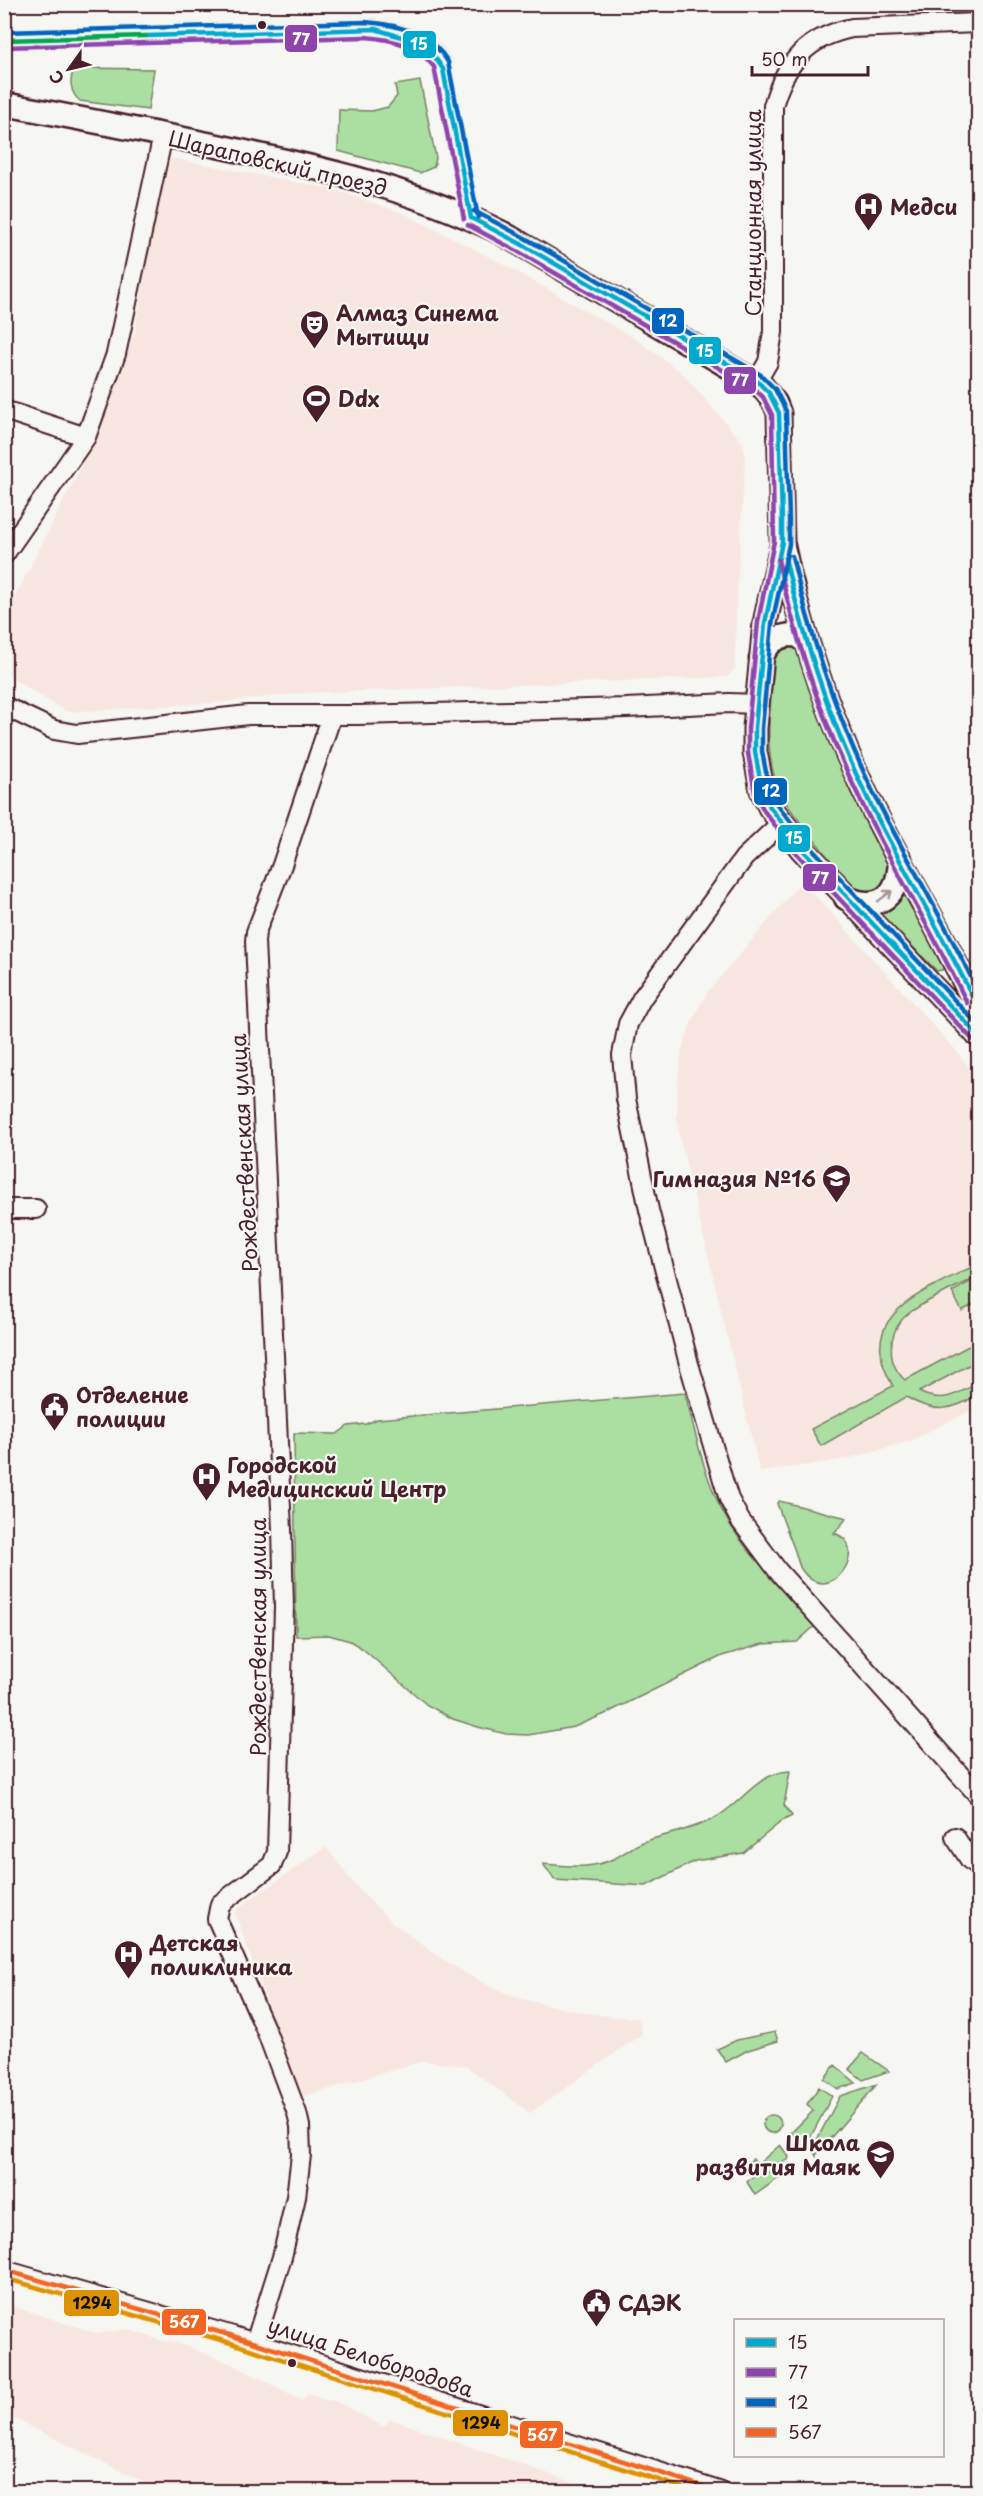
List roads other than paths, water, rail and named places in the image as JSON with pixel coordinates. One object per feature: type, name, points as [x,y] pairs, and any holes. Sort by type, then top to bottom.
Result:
[{"type":"main road","name":"Шараповский проезд","points":[[4,104],[253,152],[346,174],[401,191],[471,218],[521,244],[757,381]]},
{"type":"main road","points":[[757,381],[769,393],[779,414],[782,542],[792,592],[807,642],[854,769],[958,966],[978,1011]]},
{"type":"main road","points":[[782,542],[769,599],[760,659],[757,704],[755,752],[757,773],[770,807],[781,823],[846,898],[942,994],[978,1035]]},
{"type":"main road","points":[[760,659],[764,651],[779,638],[797,635],[807,642]]},
{"type":"main road","points":[[846,898],[867,904],[887,896],[896,886],[900,859]]},
{"type":"street","name":"Станционная улица","points":[[757,381],[768,362],[773,332],[773,106],[778,88],[787,70],[808,46],[819,38],[838,31],[852,28],[978,23]]},
{"type":"street","points":[[4,40],[375,29],[398,35],[428,48],[441,63],[471,218]]},
{"type":"street","points":[[4,555],[86,437],[116,354],[163,135]]},
{"type":"street","points":[[4,410],[86,437]]},
{"type":"street","points":[[4,706],[54,730],[77,734],[248,715],[332,715],[757,704]]},
{"type":"street","name":"Рождественская улица","points":[[255,2343],[282,2256],[296,2197],[301,2141],[297,2113],[290,2093],[267,2033],[217,1918],[220,1904],[272,1865],[278,1852],[283,1563],[255,941],[256,932],[282,865],[332,715]]},
{"type":"street","points":[[781,823],[744,858],[642,998],[628,1024],[624,1041],[623,1074],[634,1141],[664,1271],[729,1499],[754,1540],[778,1571],[978,1795]]},
{"type":"street","points":[[4,1209],[36,1209]]},
{"type":"street","points":[[955,1837],[970,1860],[978,1865]]},
{"type":"street","name":"улица Белобородова","points":[[4,2270],[255,2343],[722,2492]]},
{"type":"place","name":"Медси","points":[[869,232]]},
{"type":"place","name":"Алмаз Синема Мытищи","points":[[315,350]]},
{"type":"place","name":"Ddx","points":[[317,424]]},
{"type":"place","name":"Гимназия №16","points":[[837,1204]]},
{"type":"place","name":"Отделение полиции","points":[[55,1432]]},
{"type":"place","name":"Городской Медицинский Центр","points":[[206,1502]]},
{"type":"place","name":"Детская поликлиника","points":[[129,1980]]},
{"type":"place","name":"Школа развития Маяк","points":[[881,2180]]},
{"type":"place","name":"СДЭК","points":[[597,2328]]}]
